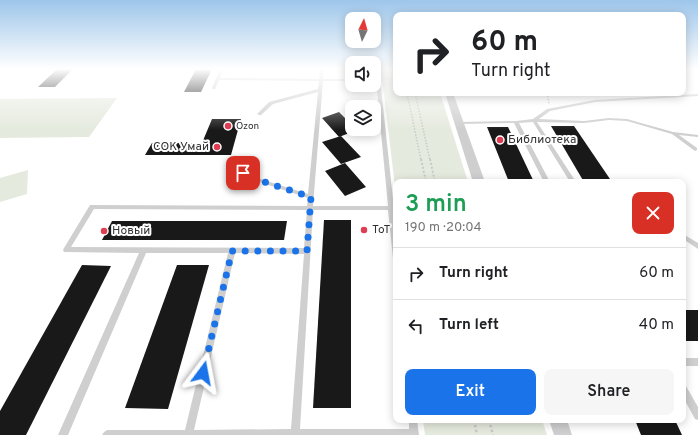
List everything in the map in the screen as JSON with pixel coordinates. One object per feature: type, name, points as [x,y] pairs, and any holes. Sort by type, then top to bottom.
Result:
[{"type":"street","points":[[450,96],[478,179]]},
{"type":"street","points":[[559,423],[563,435]]},
{"type":"lane","points":[[259,114],[271,103],[320,90],[310,208],[295,434]]},
{"type":"lane","points":[[377,92],[393,228]]},
{"type":"lane","points":[[686,96],[698,95]]},
{"type":"lane","points":[[534,120],[549,110],[595,101],[681,96]]},
{"type":"lane","points":[[459,123],[516,122],[534,120],[584,122],[609,119],[627,120],[673,133],[698,136]]},
{"type":"lane","points":[[534,120],[571,179]]},
{"type":"lane","points":[[516,122],[545,179]]},
{"type":"lane","points":[[673,133],[695,149]]},
{"type":"lane","points":[[243,173],[252,178],[311,197]]},
{"type":"lane","points":[[307,251],[66,250],[92,207],[391,208]]},
{"type":"lane","points":[[686,238],[698,246]]},
{"type":"lane","points":[[63,435],[144,250]]},
{"type":"lane","points":[[188,435],[232,251]]},
{"type":"lane","points":[[686,362],[698,362]]},
{"type":"lane","points":[[686,394],[698,416]]},
{"type":"lane","points":[[107,435],[414,434],[413,423]]},
{"type":"path","points":[[408,96],[425,179]]},
{"type":"path","points":[[416,96],[434,179]]},
{"type":"path","points":[[475,423],[477,435]]},
{"type":"path","points":[[490,423],[493,435]]},
{"type":"shaded area","points":[[383,89],[393,89],[393,96],[441,96],[467,179],[394,179]]},
{"type":"shaded area","points":[[117,98],[89,137],[0,138],[0,99]]},
{"type":"shaded area","points":[[28,170],[27,194],[0,202],[0,178]]},
{"type":"shaded area","points":[[423,423],[543,423],[547,435],[425,435]]},
{"type":"building","points":[[185,89],[202,89],[201,92],[184,92]]},
{"type":"building","points":[[339,112],[345,118],[345,135],[339,137],[322,118]]},
{"type":"building","points":[[212,119],[241,119],[231,155],[145,155],[152,143],[202,143]]},
{"type":"building","points":[[551,126],[574,126],[610,179],[582,179]]},
{"type":"building","points":[[487,127],[508,127],[533,179],[508,179]]},
{"type":"building","points":[[341,136],[361,157],[341,164],[322,142]]},
{"type":"building","points":[[345,163],[366,187],[345,196],[325,171]]},
{"type":"building","points":[[324,220],[351,220],[351,408],[313,408]]},
{"type":"building","points":[[112,221],[287,221],[284,240],[102,240]]},
{"type":"building","points":[[82,265],[111,266],[26,435],[0,435],[0,411]]},
{"type":"building","points":[[177,265],[209,265],[168,409],[125,408]]},
{"type":"building","points":[[686,310],[698,310],[698,341],[686,341]]},
{"type":"building","points":[[636,423],[676,423],[682,435],[641,435]]},
{"type":"place","name":"Ozon","points":[[228,126]]},
{"type":"place","name":"Библиотека","points":[[500,140]]},
{"type":"place","name":"СОК Умай","points":[[217,147]]},
{"type":"place","name":"ТоТ","points":[[364,230]]},
{"type":"place","name":"Новый","points":[[104,231]]},
{"type":"route","points":[[203,373],[232,251],[307,251],[311,197],[252,178],[243,173]]}]
